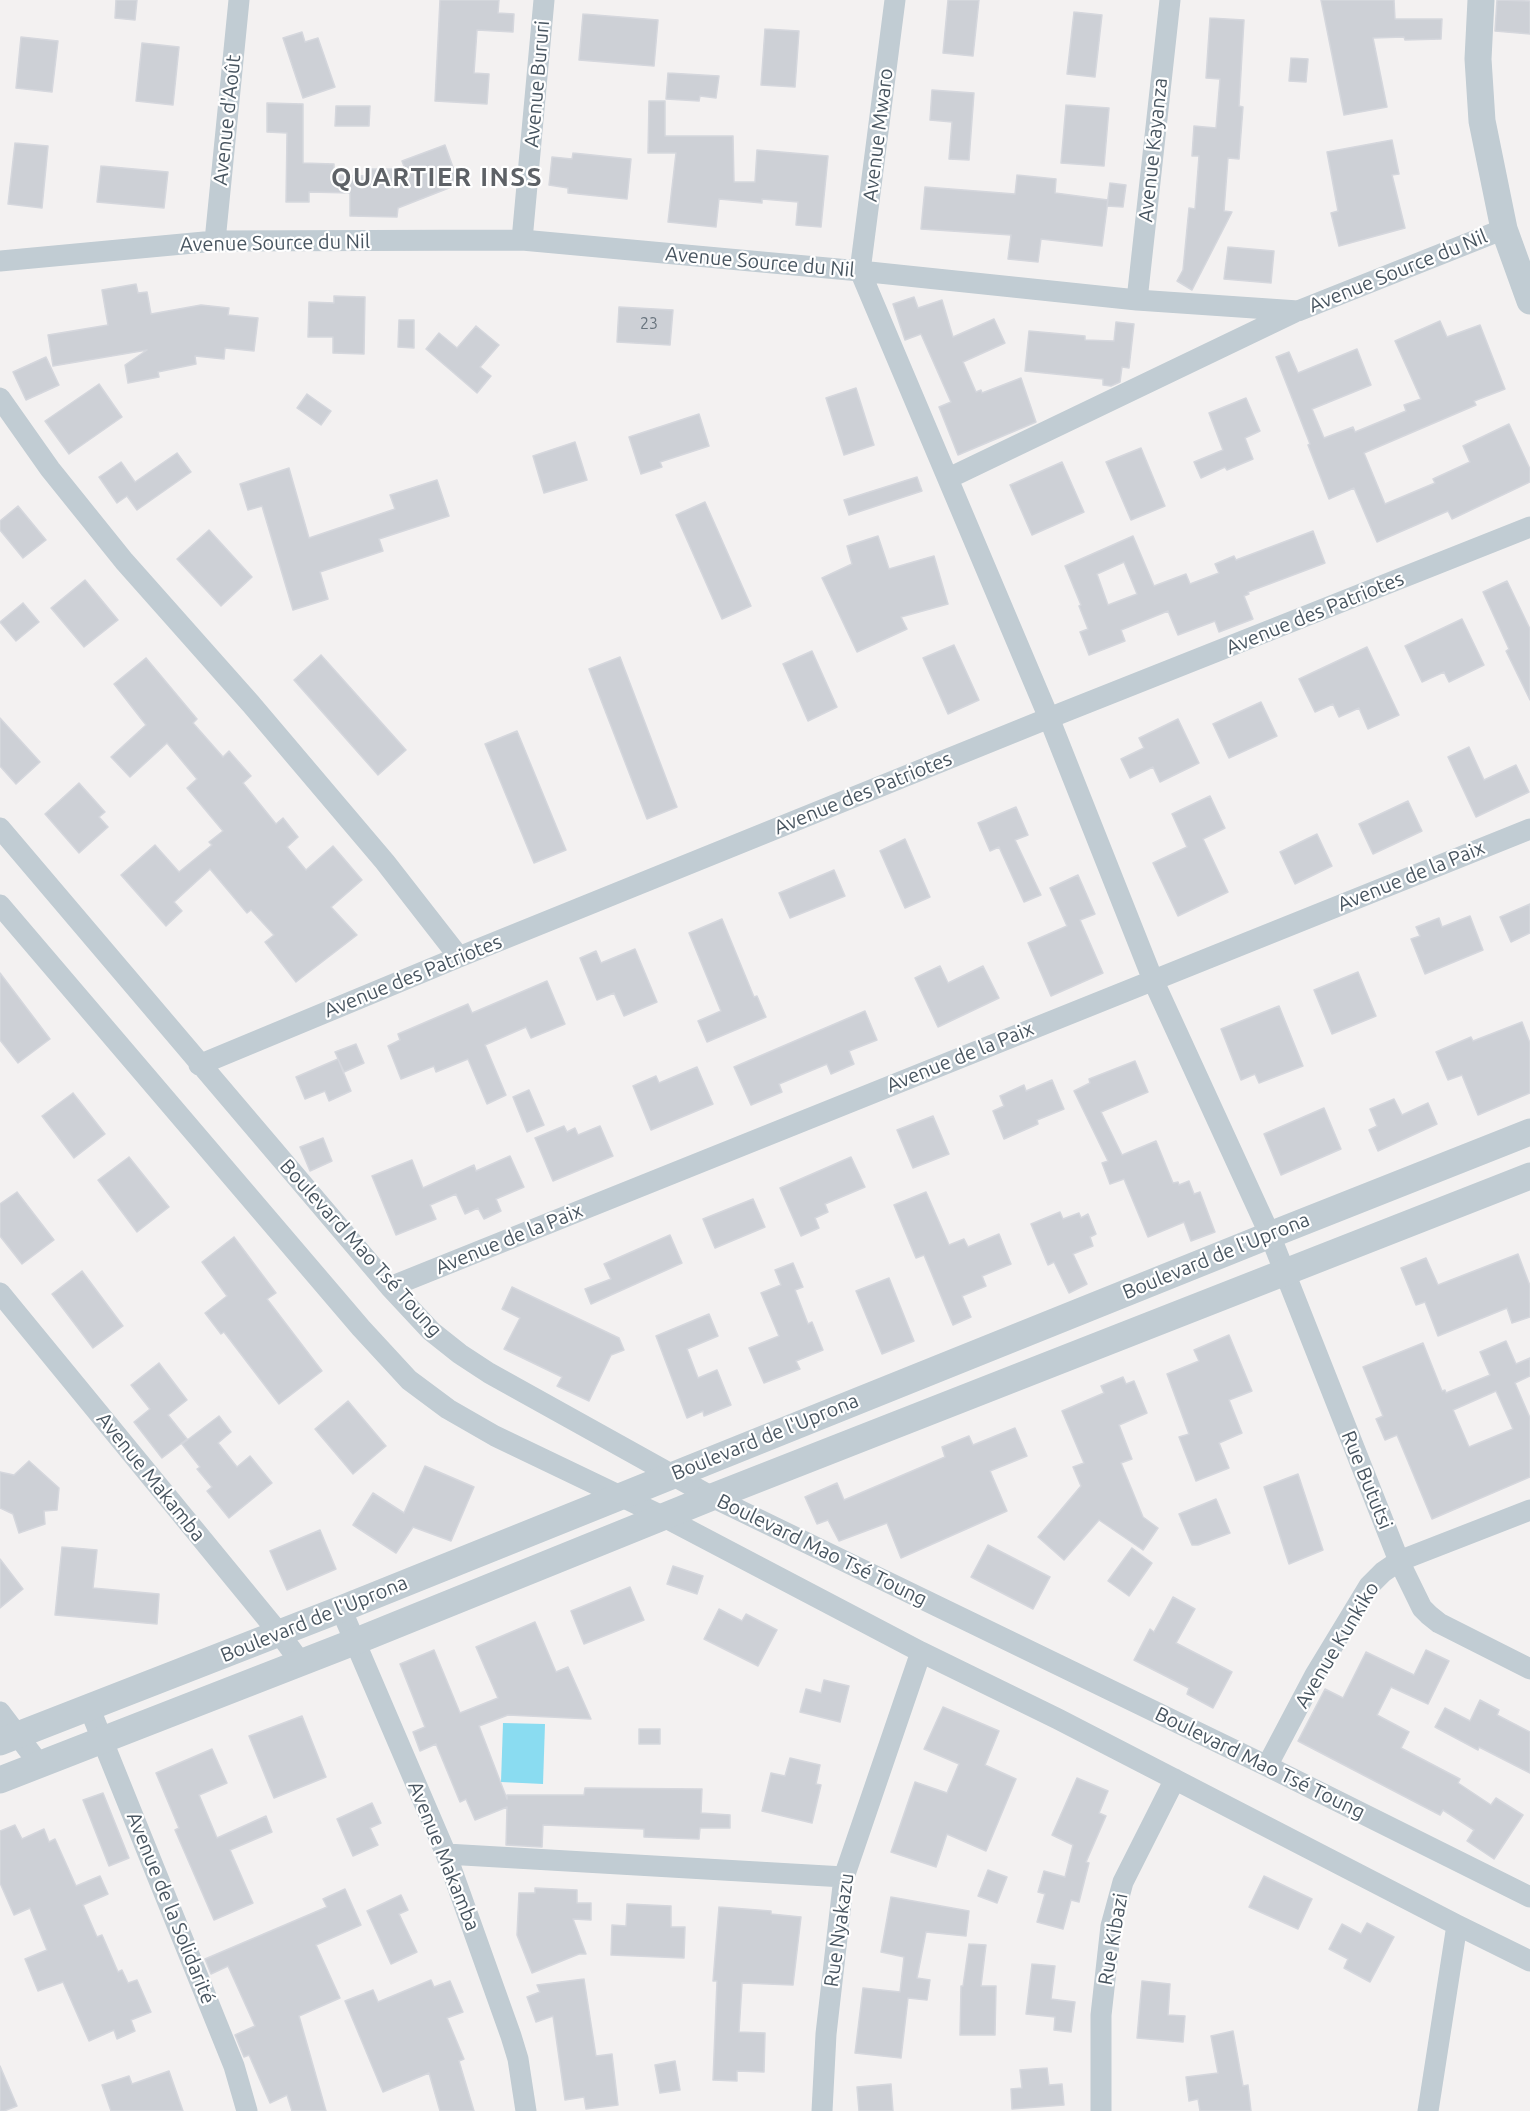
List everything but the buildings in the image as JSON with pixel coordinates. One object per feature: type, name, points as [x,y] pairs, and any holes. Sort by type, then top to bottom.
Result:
[{"type":"street","name":"Avenue d'Août","points":[[215,241],[240,0]]},
{"type":"street","name":"Avenue Bururi","points":[[522,240],[544,0]]},
{"type":"street","name":"Avenue Mwaro","points":[[860,271],[895,0]]},
{"type":"street","name":"Avenue Kayanza","points":[[1137,300],[1170,0]]},
{"type":"street","points":[[1481,0],[1478,59],[1482,121],[1504,229],[1530,301]]},
{"type":"street","name":"Avenue Source du Nil","points":[[0,261],[215,241],[522,240],[860,271],[1137,300],[1298,311],[1504,229]]},
{"type":"street","name":"Rue Bututsi","points":[[860,271],[1049,718],[1153,980],[1285,1271],[1399,1560],[1422,1608],[1438,1623],[1530,1669]]},
{"type":"street","points":[[949,478],[1298,311]]},
{"type":"street","points":[[0,398],[50,469],[124,561],[385,862],[459,957]]},
{"type":"street","name":"Avenue des Patriotes","points":[[199,1065],[1049,718],[1530,527]]},
{"type":"street","name":"Boulevard Mao Tsé Toung","points":[[0,828],[199,1065],[390,1287],[431,1331],[460,1354],[489,1373],[712,1497],[1267,1766],[1530,1897]]},
{"type":"street","name":"Avenue de la Paix","points":[[390,1287],[1530,829]]},
{"type":"street","name":"Boulevard Mao Tsé Toung","points":[[0,905],[361,1328],[409,1380],[448,1409],[495,1436],[664,1517],[921,1652],[1058,1719],[1456,1925],[1530,1960]]},
{"type":"street","name":"Boulevard de l'Uprona","points":[[9,1738],[340,1609],[1530,1132]]},
{"type":"street","name":"Boulevard de l'Uprona","points":[[0,1780],[1530,1176]]},
{"type":"street","name":"Avenue Makamba","points":[[0,1293],[279,1633],[300,1663]]},
{"type":"street","name":"Avenue Kunkiko","points":[[1267,1766],[1315,1675],[1369,1586],[1383,1572],[1399,1560],[1530,1510]]},
{"type":"street","name":"Avenue Makamba","points":[[340,1609],[446,1854],[511,2036],[518,2060],[526,2111]]},
{"type":"street","name":"Rue Nyakazu","points":[[822,2111],[826,2034],[844,1877],[921,1652]]},
{"type":"street","name":"Avenue de la Solidarité","points":[[89,1707],[234,2066],[247,2111]]},
{"type":"street","points":[[0,1712],[9,1738],[40,1765]]},
{"type":"street","name":"Rue Kibazi","points":[[1101,2111],[1101,2015],[1111,1926],[1123,1882],[1175,1779]]},
{"type":"street","points":[[446,1854],[844,1877]]},
{"type":"street","points":[[1428,2111],[1456,1925]]},
{"type":"water","points":[[503,1723],[545,1724],[543,1784],[501,1782]]},
{"type":"district","name":"QUARTIER INSS","points":[[437,177]]}]
